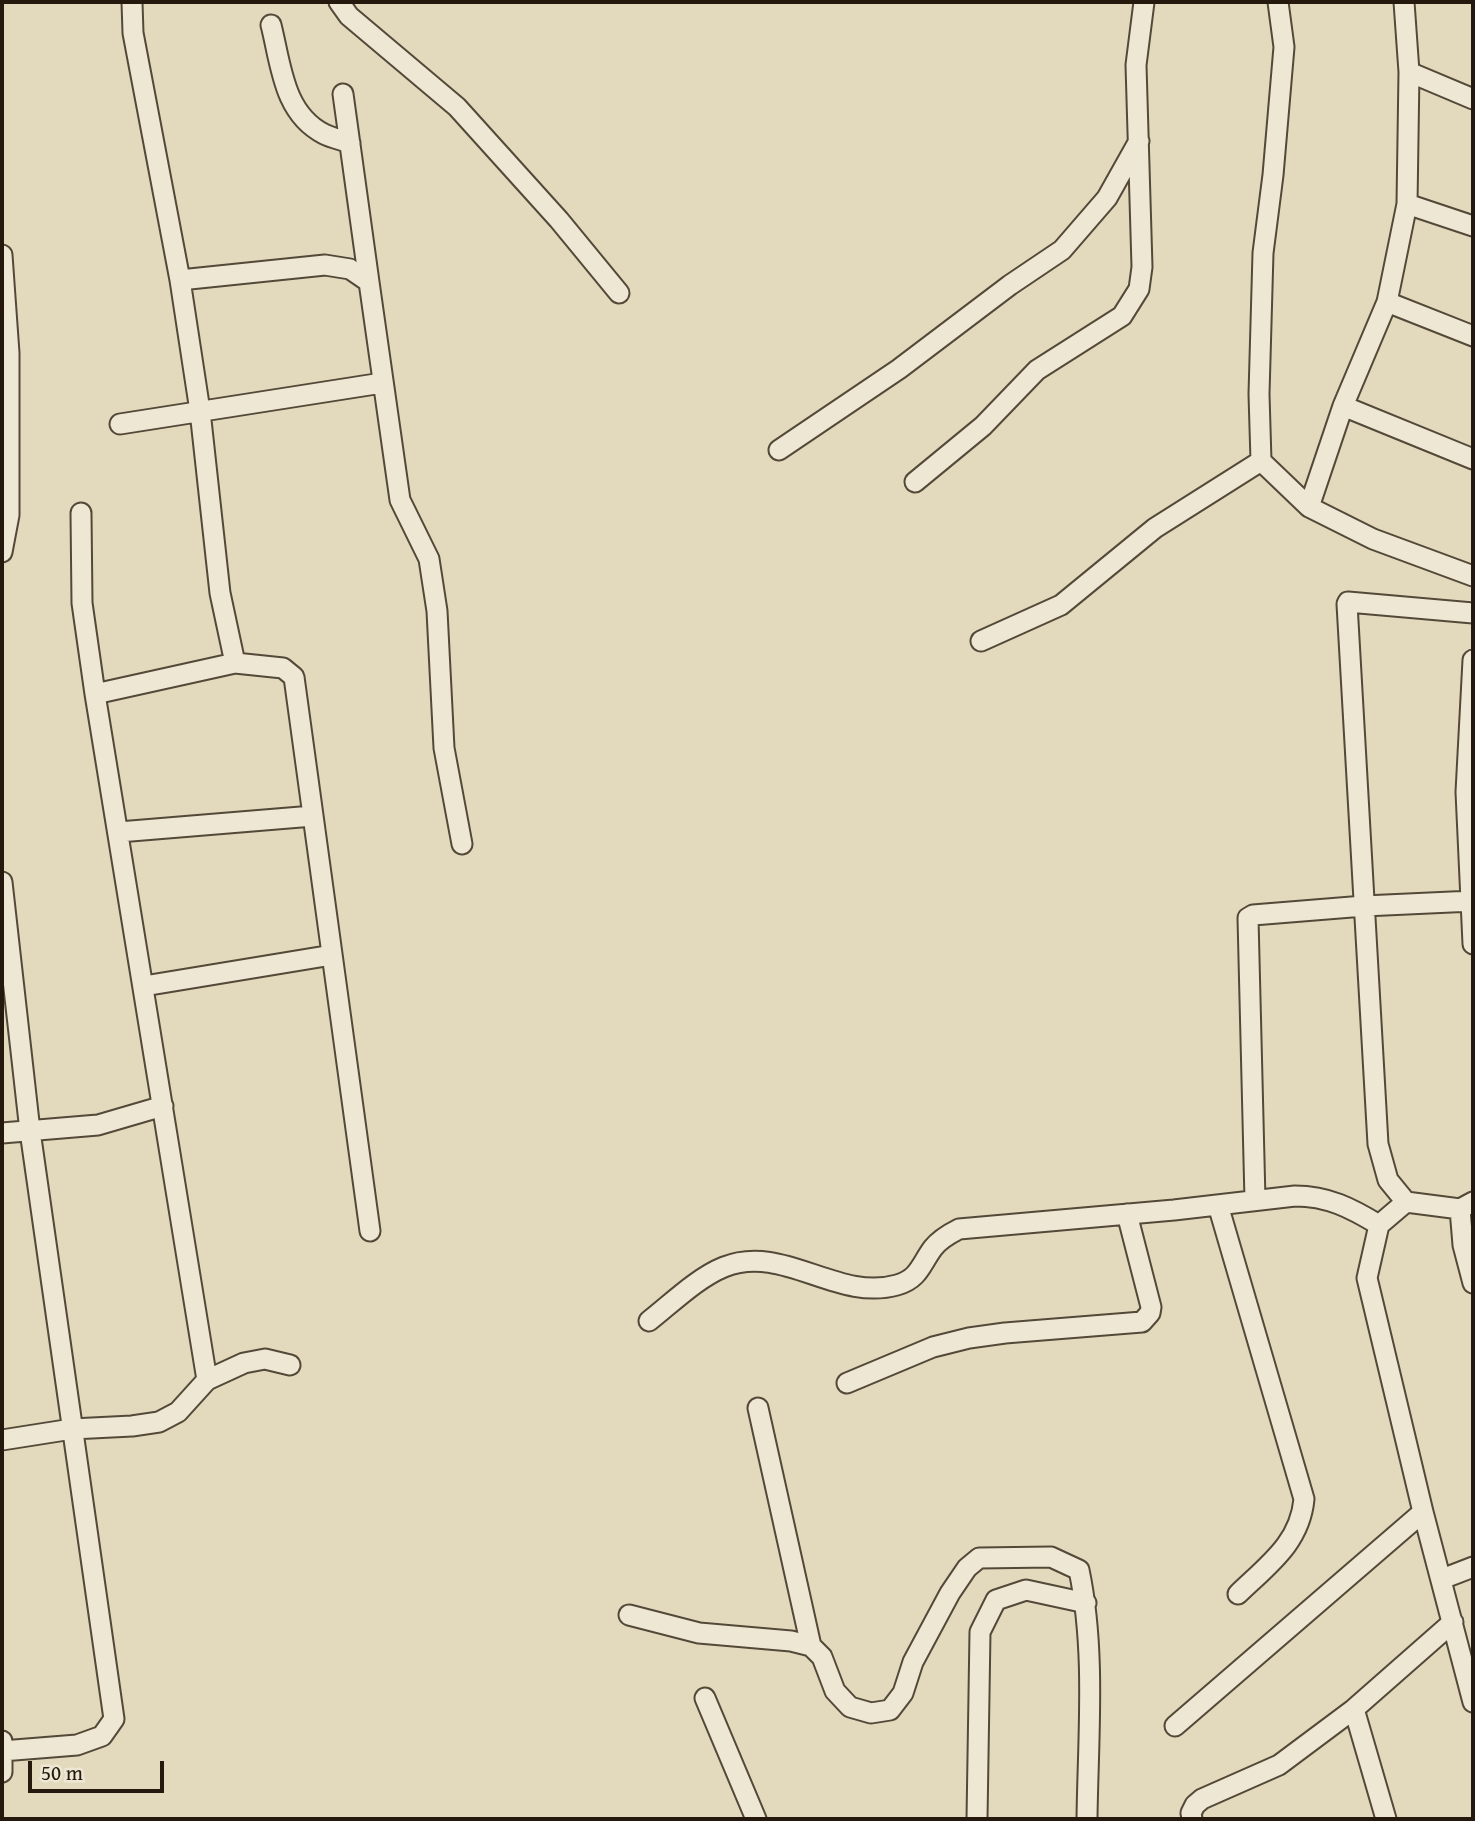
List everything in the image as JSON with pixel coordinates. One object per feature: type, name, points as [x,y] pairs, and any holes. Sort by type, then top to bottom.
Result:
[{"type":"street","points":[[132,2],[133,33],[180,280],[200,411],[220,593],[235,663]]},
{"type":"street","points":[[338,2],[349,16],[457,107],[559,220],[619,293]]},
{"type":"street","points":[[915,482],[975,433],[1037,370],[1115,323],[1130,308],[1142,278],[1136,65],[1144,2]]},
{"type":"street","points":[[1278,2],[1284,47],[1273,176],[1263,253],[1259,394],[1261,461],[1309,507],[1373,539],[1473,576]]},
{"type":"street","points":[[1309,507],[1343,406],[1387,302],[1408,204],[1409,72],[1404,2]]},
{"type":"street","points":[[271,24],[288,97],[297,111],[324,134],[350,143]]},
{"type":"street","points":[[1409,72],[1473,99]]},
{"type":"street","points":[[343,94],[400,500],[429,559],[437,611],[444,748],[462,844]]},
{"type":"street","points":[[779,450],[899,369],[1010,285],[1062,250],[1107,198],[1140,140]]},
{"type":"street","points":[[1408,204],[1473,226]]},
{"type":"street","points":[[2,255],[9,353],[9,515],[2,552]]},
{"type":"street","points":[[180,280],[325,265],[350,269],[369,282]]},
{"type":"street","points":[[1387,302],[1473,336]]},
{"type":"street","points":[[121,424],[382,383]]},
{"type":"street","points":[[1343,406],[1473,459]]},
{"type":"street","points":[[981,641],[1061,605],[1155,528],[1261,461]]},
{"type":"street","points":[[81,513],[82,603],[95,694],[207,1380]]},
{"type":"street","points":[[1406,1202],[1388,1180],[1378,1144],[1347,603],[1473,613]]},
{"type":"street","points":[[1473,660],[1466,792],[1473,944]]},
{"type":"street","points":[[95,694],[235,663],[283,668],[294,677],[370,1231]]},
{"type":"street","points":[[119,832],[313,816]]},
{"type":"street","points":[[2,882],[30,1131],[114,1719],[102,1736],[77,1745],[2,1748],[2,1772]]},
{"type":"street","points":[[1255,1200],[1248,918],[1253,915],[1364,906],[1472,902]]},
{"type":"street","points":[[144,986],[332,955]]},
{"type":"street","points":[[2,1133],[98,1125],[163,1106]]},
{"type":"street","points":[[649,1321],[711,1274],[736,1263],[770,1262],[864,1289],[901,1284],[916,1275],[933,1247],[958,1228],[1295,1196],[1326,1199],[1353,1209],[1379,1225]]},
{"type":"street","points":[[1473,1283],[1463,1245],[1467,1206],[1406,1202],[1379,1225],[1367,1278],[1423,1512],[1473,1702]]},
{"type":"street","points":[[1219,1205],[1304,1499],[1300,1522],[1292,1539],[1238,1594]]},
{"type":"street","points":[[847,1383],[933,1348],[969,1339],[1005,1333],[1142,1322],[1150,1313],[1151,1307],[1126,1214]]},
{"type":"street","points":[[2,1440],[72,1429],[159,1422],[178,1412],[207,1380],[244,1363],[265,1359],[290,1365]]},
{"type":"street","points":[[758,1408],[811,1646]]},
{"type":"street","points":[[1175,1726],[1423,1512]]},
{"type":"street","points":[[629,1615],[699,1633],[791,1641],[811,1646],[822,1657],[835,1691],[850,1707],[871,1713],[890,1710],[903,1693],[912,1662],[944,1602],[967,1568],[979,1558],[1051,1557],[1079,1570],[1086,1603],[1089,1644],[1087,1819]]},
{"type":"street","points":[[1442,1579],[1473,1567]]},
{"type":"street","points":[[977,1819],[980,1632],[996,1600],[1026,1590],[1086,1603]]},
{"type":"street","points":[[1192,1819],[1191,1813],[1195,1805],[1202,1799],[1279,1765],[1354,1709],[1453,1622]]},
{"type":"street","points":[[705,1698],[757,1819]]},
{"type":"street","points":[[1354,1709],[1386,1819]]}]
